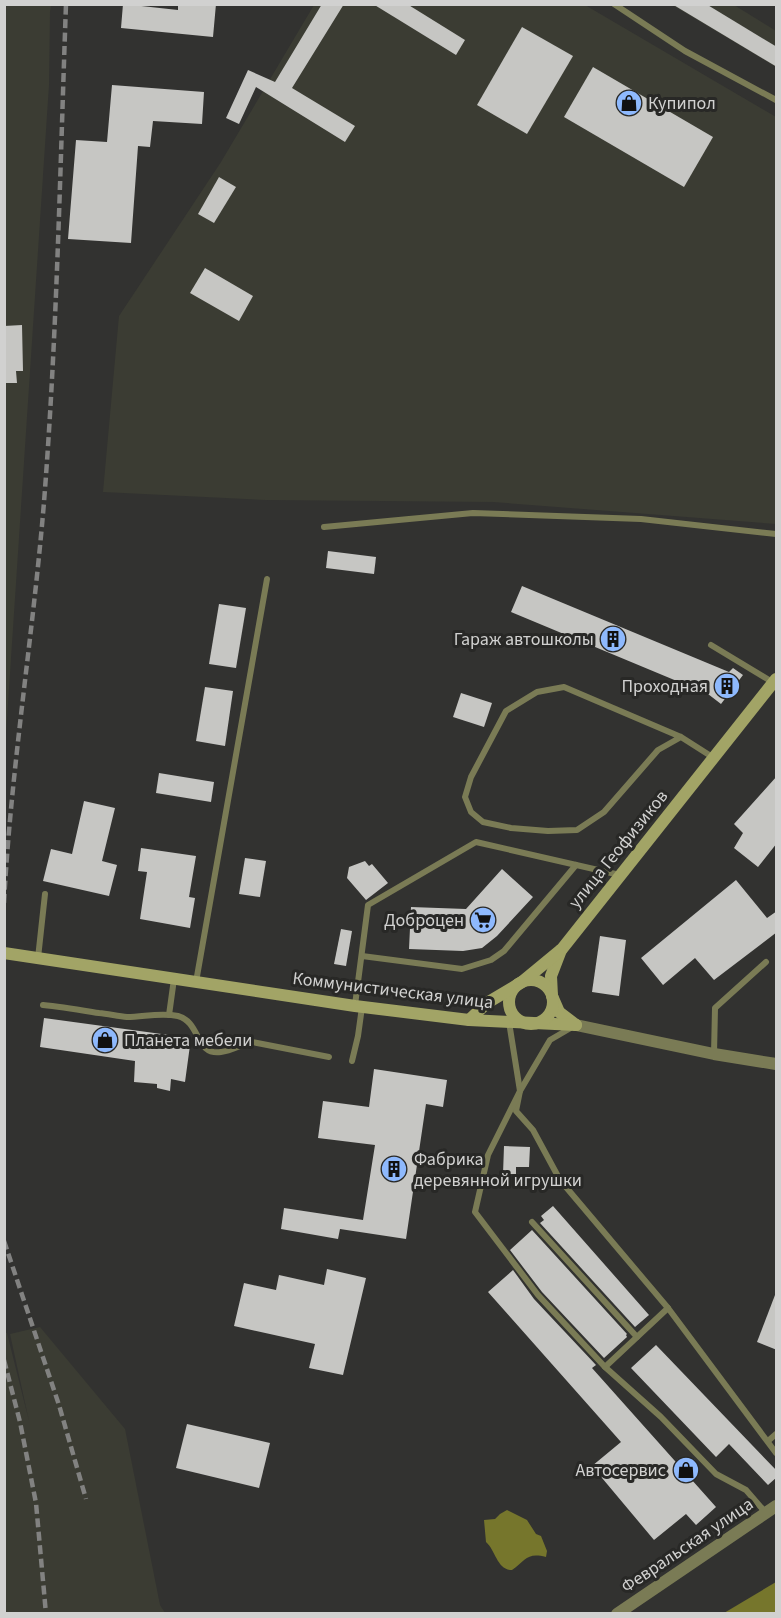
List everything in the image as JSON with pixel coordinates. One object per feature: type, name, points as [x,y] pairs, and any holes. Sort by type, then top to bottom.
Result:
[{"type":"main road","name":"улица Геофизиков","points":[[469,1020],[487,1003],[522,982],[562,949],[775,681]]},
{"type":"main road","points":[[562,949],[551,976],[552,996],[553,1005],[546,1018],[530,1024],[520,1022],[508,1005],[511,992],[522,982],[537,981],[549,988],[552,996],[559,1012],[576,1025]]},
{"type":"main road","name":"Коммунистическая улица","points":[[4,953],[359,1006],[469,1020],[576,1025]]},
{"type":"street","name":"Коммунистическая улица","points":[[576,1025],[714,1054],[777,1064]]},
{"type":"street","name":"Февральская улица","points":[[617,1614],[771,1510]]},
{"type":"lane","points":[[614,4],[685,51],[777,100]]},
{"type":"lane","points":[[324,527],[473,513],[641,519],[777,534]]},
{"type":"lane","points":[[196,982],[267,579]]},
{"type":"lane","points":[[711,645],[775,681]]},
{"type":"lane","points":[[681,737],[658,750],[604,812],[577,830],[548,831],[511,828],[483,822],[471,812],[465,797],[471,777],[506,711],[537,692],[564,687],[681,737],[714,758]]},
{"type":"lane","points":[[352,1062],[358,1036],[362,956],[368,905],[476,842],[621,875]]},
{"type":"lane","points":[[362,956],[462,969],[491,960],[504,951],[576,865]]},
{"type":"lane","points":[[38,958],[45,894]]},
{"type":"lane","points":[[714,1054],[715,1008],[766,962]]},
{"type":"lane","points":[[169,1015],[174,979]]},
{"type":"lane","points":[[43,1005],[127,1017],[155,1014],[177,1016],[190,1022],[197,1039],[213,1052],[252,1042],[329,1057]]},
{"type":"lane","points":[[508,1021],[520,1090],[516,1111],[534,1130],[560,1180],[668,1308],[777,1453]]},
{"type":"lane","points":[[576,1025],[550,1040],[520,1090],[488,1155],[475,1212],[538,1294],[605,1367],[661,1417],[716,1474],[746,1490],[771,1510]]},
{"type":"lane","points":[[532,1222],[637,1338]]},
{"type":"lane","points":[[605,1367],[668,1308]]},
{"type":"lane","points":[[768,1441],[777,1434]]},
{"type":"shaded area","points":[[5,5],[51,5],[49,85],[5,749]]},
{"type":"shaded area","points":[[314,5],[585,5],[776,117],[776,524],[493,502],[266,500],[103,492],[119,316],[221,162]]},
{"type":"shaded area","points":[[672,5],[734,5],[776,31],[776,67]]},
{"type":"shaded area","points":[[40,1327],[125,1429],[160,1605],[165,1613],[5,1613],[5,1333],[7,1333],[29,1421],[10,1334]]},
{"type":"shaded area","points":[[507,1510],[527,1520],[536,1534],[541,1536],[547,1551],[546,1557],[531,1556],[512,1570],[500,1564],[486,1542],[484,1520],[495,1519]]},
{"type":"shaded area","points":[[776,1582],[776,1613],[724,1613]]},
{"type":"building","points":[[123,4],[178,10],[178,4],[216,4],[213,37],[121,28]]},
{"type":"building","points":[[322,4],[344,4],[292,88],[355,126],[345,142],[256,87],[239,124],[226,118],[248,70],[275,82]]},
{"type":"building","points":[[373,4],[407,4],[465,40],[456,55]]},
{"type":"building","points":[[672,4],[706,4],[777,47],[777,67]]},
{"type":"building","points":[[522,27],[573,56],[527,134],[477,105]]},
{"type":"building","points":[[593,67],[713,137],[684,187],[564,117]]},
{"type":"building","points":[[112,85],[204,92],[202,124],[153,121],[150,147],[138,146],[131,243],[68,239],[76,140],[107,142]]},
{"type":"building","points":[[219,177],[236,187],[214,223],[198,214]]},
{"type":"building","points":[[205,268],[253,296],[239,321],[190,293]]},
{"type":"building","points":[[22,325],[23,371],[16,371],[17,383],[4,383],[4,326]]},
{"type":"building","points":[[328,551],[376,557],[374,574],[326,568]]},
{"type":"building","name":"Гараж автошколы","points":[[522,586],[729,672],[733,668],[743,675],[721,704],[708,694],[511,612]]},
{"type":"building","points":[[219,604],[246,608],[236,668],[209,664]]},
{"type":"building","points":[[205,687],[233,691],[225,746],[196,741]]},
{"type":"building","points":[[461,693],[492,703],[484,727],[453,717]]},
{"type":"building","points":[[159,773],[214,782],[211,802],[156,793]]},
{"type":"building","points":[[777,776],[777,843],[758,867],[734,848],[743,833],[734,824]]},
{"type":"building","points":[[84,801],[115,808],[102,861],[117,865],[109,896],[43,881],[51,849],[72,854]]},
{"type":"building","points":[[141,848],[196,856],[189,897],[195,898],[190,928],[140,919],[147,872],[138,871]]},
{"type":"building","points":[[245,858],[266,861],[260,897],[239,894]]},
{"type":"building","points":[[365,861],[369,866],[372,864],[388,883],[366,900],[347,878],[349,867]]},
{"type":"building","points":[[502,869],[533,897],[497,936],[482,948],[463,951],[409,949],[411,907],[466,909]]},
{"type":"building","points":[[736,880],[767,918],[777,911],[777,932],[714,980],[695,958],[663,985],[641,958]]},
{"type":"building","points":[[341,929],[352,931],[346,966],[334,964]]},
{"type":"building","points":[[600,936],[626,940],[619,996],[592,992]]},
{"type":"building","points":[[44,1018],[191,1038],[185,1082],[171,1079],[170,1091],[157,1088],[157,1084],[134,1082],[135,1061],[40,1047]]},
{"type":"building","name":"Фабрика деревянной игрушки","points":[[374,1069],[447,1080],[443,1107],[426,1104],[406,1239],[340,1229],[338,1239],[281,1229],[284,1208],[363,1220],[375,1145],[318,1138],[323,1101],[369,1107]]},
{"type":"building","points":[[504,1146],[530,1147],[529,1167],[516,1167],[516,1174],[503,1174]]},
{"type":"building","points":[[553,1206],[649,1315],[635,1327],[540,1223],[544,1220],[541,1216]]},
{"type":"building","points":[[532,1230],[627,1334],[627,1337],[604,1358],[542,1292],[510,1250]]},
{"type":"building","points":[[327,1269],[366,1278],[343,1375],[309,1368],[315,1344],[234,1326],[244,1283],[276,1290],[279,1275],[324,1285]]},
{"type":"building","points":[[513,1270],[534,1299],[596,1365],[592,1368],[716,1507],[696,1525],[686,1514],[654,1540],[592,1466],[621,1442],[488,1292]]},
{"type":"building","points":[[775,1295],[777,1295],[777,1350],[757,1342]]},
{"type":"building","points":[[656,1345],[777,1471],[777,1477],[768,1485],[729,1444],[716,1457],[631,1368]]},
{"type":"building","points":[[187,1424],[270,1443],[259,1488],[176,1468]]},
{"type":"railway","points":[[4,903],[12,802],[44,502],[58,253],[66,4]]},
{"type":"railway","points":[[4,1241],[59,1405],[86,1499]]},
{"type":"railway","points":[[4,1360],[20,1422],[36,1503],[46,1614]]},
{"type":"place","name":"Купипол","points":[[629,103]]},
{"type":"place","name":"Гараж автошколы","points":[[613,639]]},
{"type":"place","name":"Проходная","points":[[727,686]]},
{"type":"place","name":"Доброцен","points":[[483,920]]},
{"type":"place","name":"Планета мебели","points":[[105,1040]]},
{"type":"place","name":"Фабрика деревянной игрушки","points":[[394,1169]]},
{"type":"place","name":"Автосервис","points":[[686,1470]]}]
